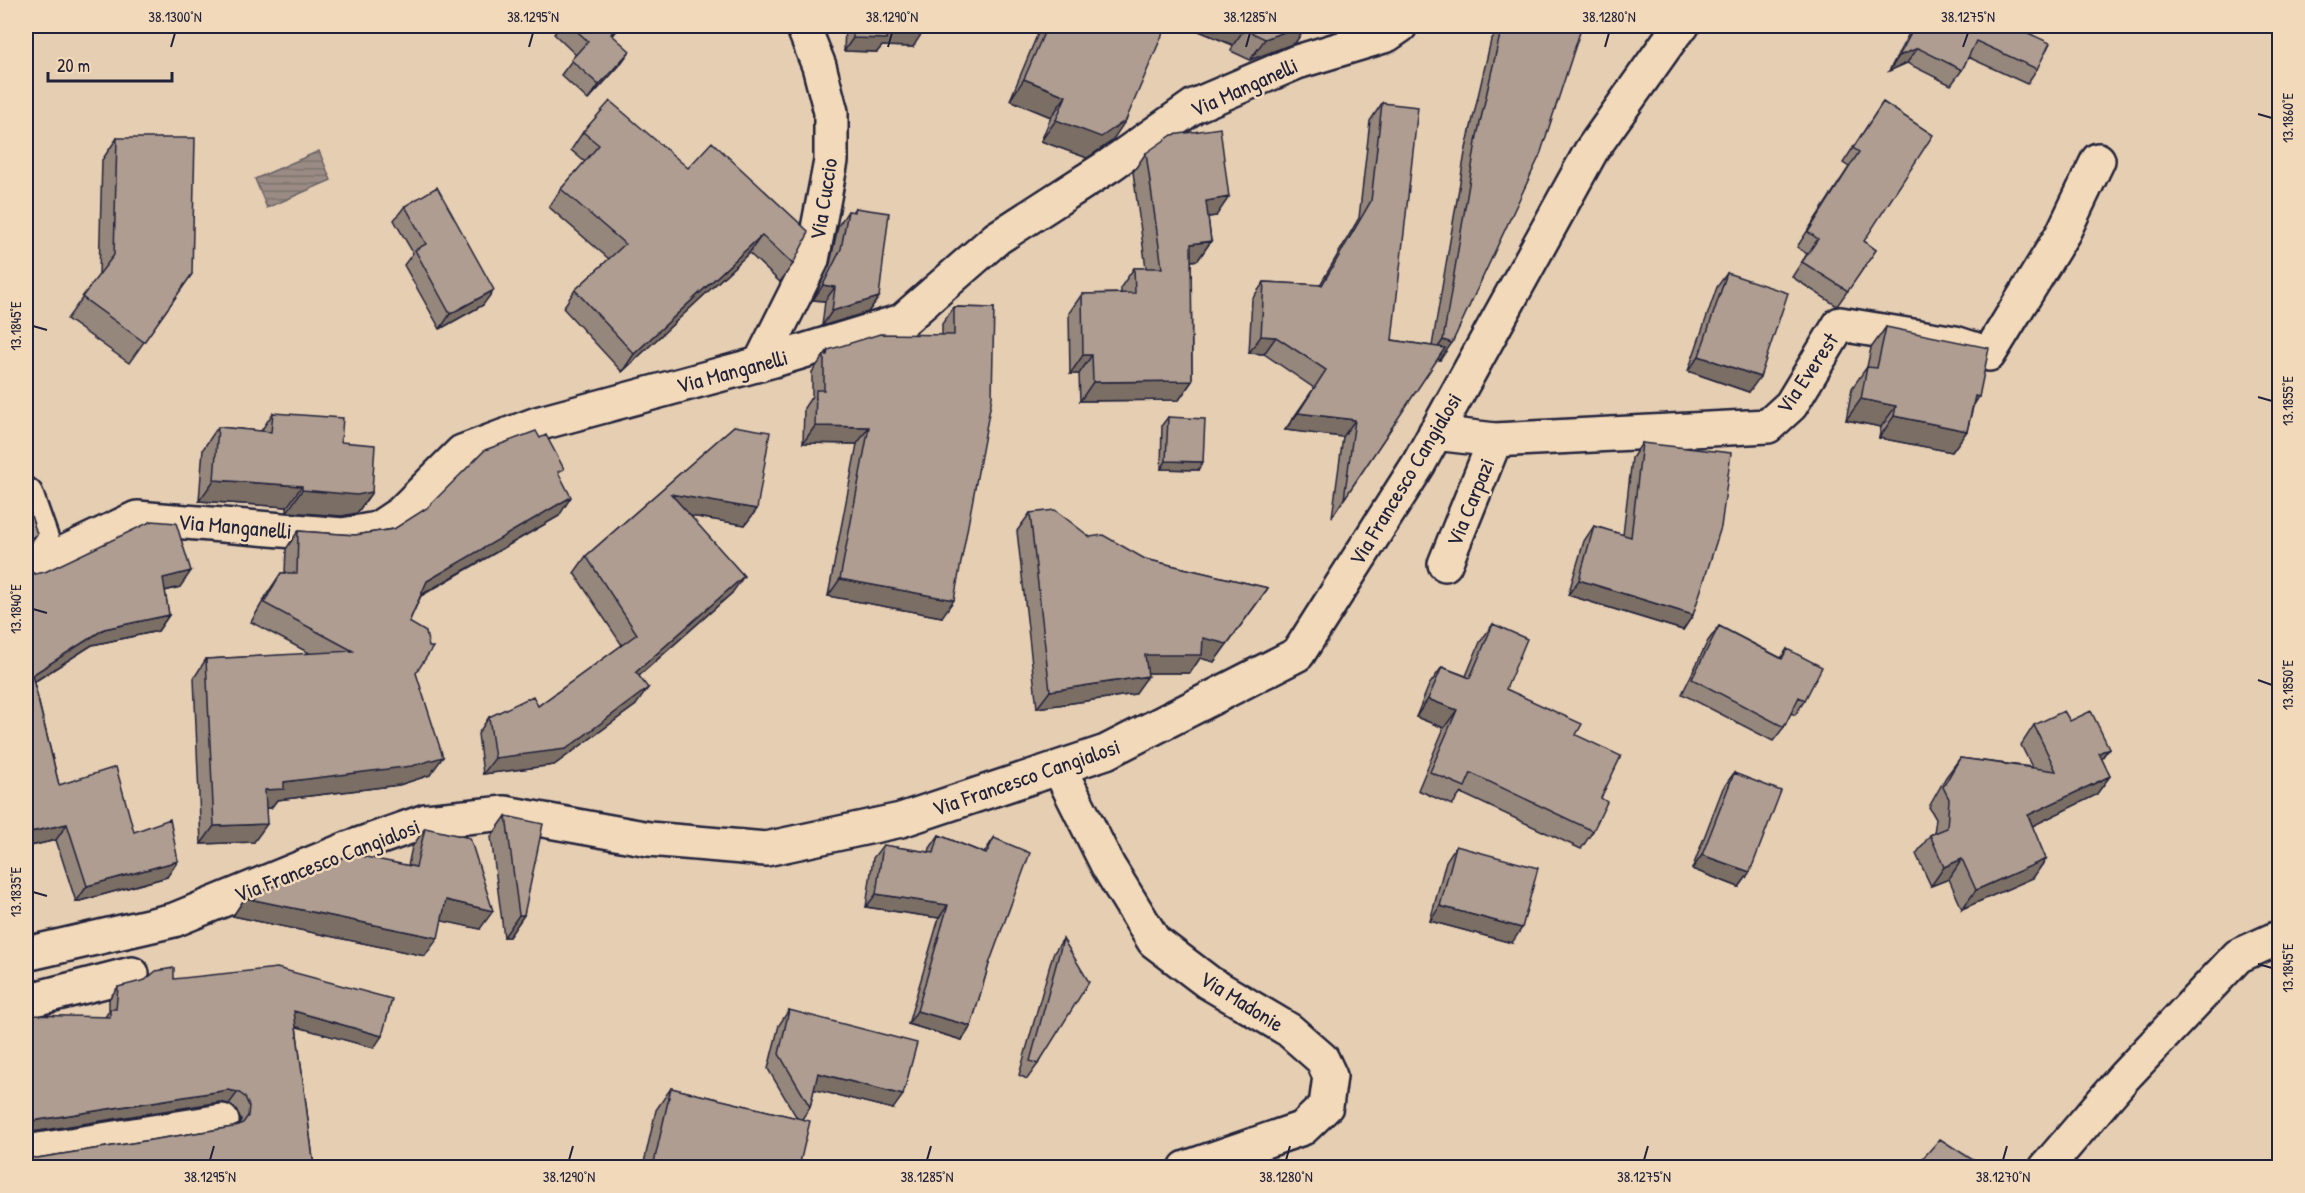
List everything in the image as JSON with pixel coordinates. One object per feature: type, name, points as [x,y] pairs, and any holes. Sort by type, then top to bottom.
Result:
[{"type":"street","name":"Via Cuccio","points":[[760,364],[812,260],[831,161],[831,112],[819,66],[803,26]]},
{"type":"street","name":"Via Manganelli","points":[[37,566],[137,518],[343,535],[377,529],[401,513],[462,452],[537,424],[760,364],[902,321],[997,238],[1110,165],[1194,106],[1297,62],[1387,35],[1400,26]]},
{"type":"street","name":"Via Francesco Cangialosi","points":[[26,954],[174,920],[347,849],[426,821],[505,813],[649,839],[766,849],[901,820],[1106,752],[1298,654],[1436,433],[1591,151],[1676,31],[1682,26]]},
{"type":"street","name":"Via Everest","points":[[1436,433],[1494,440],[1768,426],[1791,405],[1840,324],[1955,343],[1989,354],[2064,233],[2098,160]]},
{"type":"street","name":"Via Carpazi","points":[[1445,564],[1494,440]]},
{"type":"street","points":[[26,495],[37,566]]},
{"type":"street","name":"Via Madonie","points":[[1059,768],[1108,866],[1154,941],[1208,982],[1289,1030],[1322,1059],[1330,1076],[1326,1106],[1303,1128],[1186,1167]]},
{"type":"street","points":[[2046,1167],[2122,1078],[2238,956],[2280,937]]},
{"type":"street","points":[[26,1001],[132,974]]},
{"type":"street","points":[[26,1152],[222,1121]]},
{"type":"shaded area","points":[[319,151],[331,180],[267,208],[255,179]]},
{"type":"building","points":[[571,26],[618,26],[611,34],[630,51],[599,85],[571,60],[588,41]]},
{"type":"building","points":[[853,26],[923,26],[922,33],[887,32],[886,39],[853,38]]},
{"type":"building","points":[[1047,26],[1166,26],[1126,120],[1101,137],[1056,120],[1066,96],[1024,79]]},
{"type":"building","points":[[1247,26],[1300,26],[1265,39],[1246,30]]},
{"type":"building","points":[[1502,26],[1526,28],[1526,26],[1582,26],[1540,155],[1452,343],[1443,340],[1477,136]]},
{"type":"building","points":[[1915,26],[2013,26],[2050,43],[2037,69],[1976,41],[1962,70],[1918,48],[1899,56]]},
{"type":"building","points":[[610,101],[688,168],[712,142],[808,231],[793,264],[762,235],[634,354],[575,290],[625,244],[561,189],[599,145],[583,132]]},
{"type":"building","points":[[1883,102],[1933,135],[1864,241],[1876,250],[1848,291],[1802,262],[1818,239],[1808,232],[1859,152],[1853,148]]},
{"type":"building","points":[[1382,103],[1418,107],[1392,340],[1445,348],[1344,499],[1355,420],[1298,413],[1326,370],[1276,337],[1261,336],[1264,282],[1322,285],[1371,201]]},
{"type":"building","points":[[1220,128],[1229,197],[1206,201],[1211,241],[1191,244],[1192,381],[1093,382],[1092,355],[1083,355],[1082,294],[1135,293],[1134,268],[1162,268],[1146,153],[1172,135]]},
{"type":"building","points":[[117,138],[195,138],[192,274],[144,342],[82,297],[114,255]]},
{"type":"building","points":[[437,187],[494,290],[450,314],[415,250],[426,244],[405,206]]},
{"type":"building","points":[[855,208],[889,213],[879,297],[832,311],[835,287],[823,285],[841,249],[848,211],[855,212]]},
{"type":"building","points":[[1727,273],[1788,293],[1760,377],[1699,356]]},
{"type":"building","points":[[954,307],[994,308],[992,397],[954,600],[840,579],[869,427],[815,426],[816,390],[824,390],[824,355],[827,355],[828,350],[880,334],[954,335]]},
{"type":"building","points":[[1886,327],[1989,348],[1979,397],[1975,396],[1967,431],[1894,416],[1896,406],[1861,399],[1867,367],[1877,368]]},
{"type":"building","points":[[273,413],[343,418],[341,442],[375,445],[372,492],[357,495],[302,490],[302,486],[214,480],[218,427],[271,432]]},
{"type":"building","points":[[1168,417],[1205,419],[1203,462],[1166,461]]},
{"type":"building","points":[[734,426],[770,432],[757,509],[671,494],[744,576],[636,672],[648,688],[566,749],[495,758],[489,717],[533,696],[538,706],[637,634],[586,556]]},
{"type":"building","points":[[536,431],[540,438],[546,435],[564,469],[558,472],[571,497],[427,581],[409,622],[426,632],[429,647],[433,647],[416,673],[443,757],[412,766],[284,782],[284,789],[265,790],[267,824],[214,826],[206,659],[353,651],[264,603],[281,573],[297,573],[298,531],[355,535],[394,529],[427,508],[485,450]]},
{"type":"building","points":[[1642,443],[1731,453],[1721,527],[1693,615],[1579,580],[1594,526],[1631,537]]},
{"type":"building","points":[[26,500],[37,534],[26,542]]},
{"type":"building","points":[[1055,510],[1090,537],[1103,535],[1145,559],[1268,588],[1227,644],[1203,638],[1202,655],[1145,655],[1148,676],[1050,691],[1030,513]]},
{"type":"building","points":[[152,521],[176,523],[191,571],[163,578],[169,615],[104,629],[32,675],[59,785],[116,767],[134,832],[170,819],[178,861],[87,886],[67,824],[26,833],[26,569],[35,574],[45,572]]},
{"type":"building","points":[[1493,624],[1527,639],[1506,689],[1582,724],[1576,735],[1621,756],[1601,798],[1607,802],[1593,831],[1471,773],[1465,787],[1430,772],[1457,710],[1428,699],[1442,667],[1470,678]]},
{"type":"building","points":[[1719,626],[1782,659],[1787,649],[1822,667],[1805,700],[1799,697],[1784,727],[1692,679]]},
{"type":"building","points":[[2064,711],[2070,721],[2091,711],[2109,748],[2099,753],[2110,776],[2028,815],[2046,859],[1976,890],[1962,859],[1944,867],[1930,835],[1947,828],[1949,799],[1943,787],[1960,758],[2056,771],[2034,725]]},
{"type":"building","points":[[1734,773],[1781,791],[1750,872],[1702,855]]},
{"type":"building","points":[[506,816],[543,824],[524,915],[519,915]]},
{"type":"building","points":[[425,828],[470,838],[493,911],[446,900],[438,938],[245,898],[351,854],[416,867]]},
{"type":"building","points":[[939,835],[986,854],[994,838],[1030,853],[989,964],[971,1026],[917,1011],[948,905],[876,894],[883,845],[934,853]]},
{"type":"building","points":[[1456,846],[1538,868],[1522,928],[1440,906]]},
{"type":"building","points":[[1063,939],[1089,982],[1038,1064],[1030,1061]]},
{"type":"building","points":[[174,968],[174,979],[277,968],[392,999],[382,1036],[294,1011],[314,1167],[26,1167],[26,1156],[37,1158],[233,1127],[243,1123],[248,1116],[249,1106],[245,1097],[238,1092],[228,1090],[32,1121],[26,1124],[26,1015],[110,1017],[110,1009],[116,1009],[118,987],[145,980],[156,971]]},
{"type":"building","points":[[789,1010],[917,1043],[903,1095],[818,1073],[810,1107],[779,1054]]},
{"type":"building","points":[[671,1088],[810,1121],[799,1167],[653,1167]]},
{"type":"building","points":[[1940,1139],[1984,1167],[1915,1167]]}]
